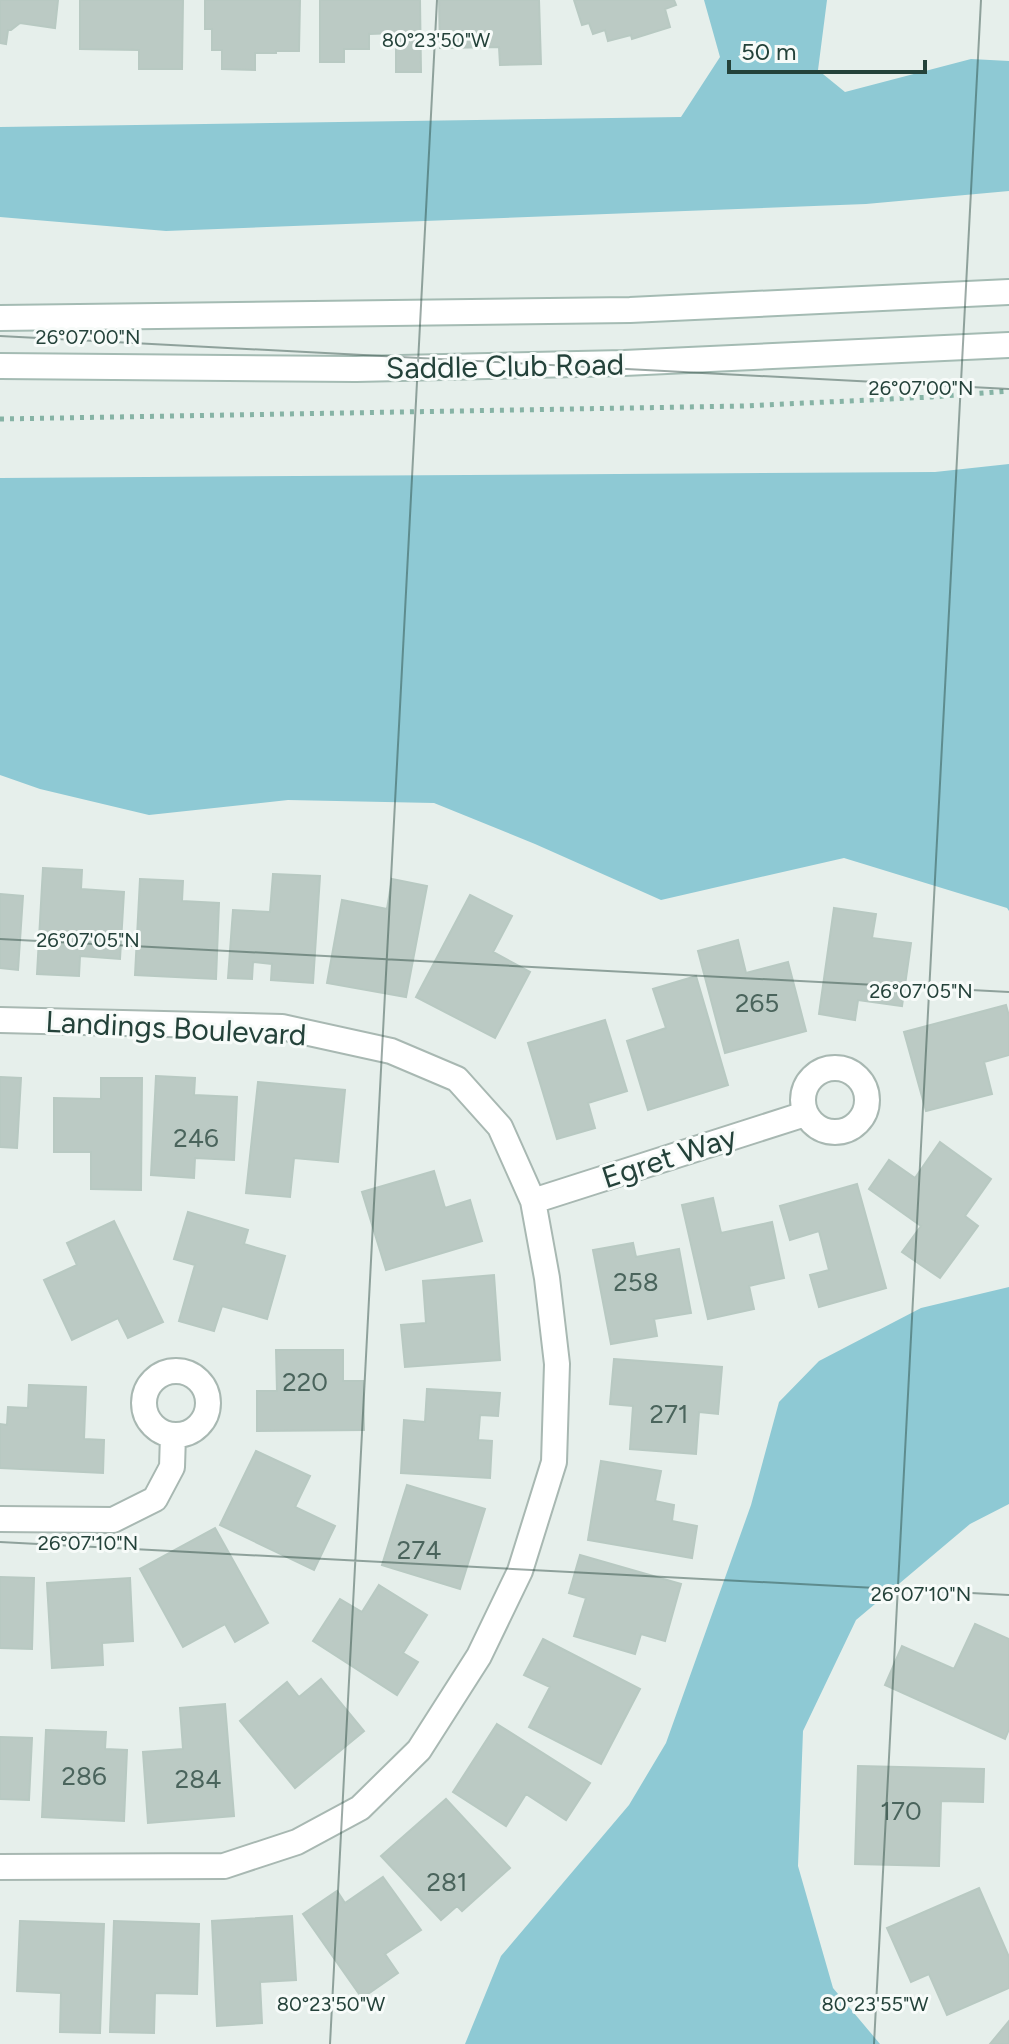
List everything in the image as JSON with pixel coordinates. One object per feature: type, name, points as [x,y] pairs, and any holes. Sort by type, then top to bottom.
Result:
[{"type":"street","name":"Saddle Club Road","points":[[0,318],[630,310],[1009,292]]},
{"type":"street","name":"Saddle Club Road","points":[[0,366],[356,369],[624,363],[1009,345]]},
{"type":"street","name":"Landings Boulevard","points":[[0,1020],[282,1027],[391,1051],[457,1079],[500,1127],[533,1201],[547,1278],[557,1364],[554,1462],[520,1571],[479,1656],[419,1750],[360,1808],[297,1842],[224,1866],[0,1867]]},
{"type":"street","name":"Egret Way","points":[[533,1201],[805,1114]]},
{"type":"street","points":[[0,1519],[113,1520],[155,1499],[172,1467],[173,1435]]},
{"type":"path","points":[[0,419],[743,406],[1009,391]]},
{"type":"water","points":[[704,0],[827,0],[818,70],[845,92],[971,59],[1009,61],[1009,191],[866,204],[166,231],[0,217],[0,127],[681,117],[720,57]]},
{"type":"water","points":[[1009,464],[1009,911],[844,858],[661,900],[434,803],[288,800],[149,815],[40,789],[0,775],[0,478],[935,472]]},
{"type":"water","points":[[1009,1287],[1009,1504],[970,1524],[856,1620],[803,1731],[798,1866],[833,1988],[880,2044],[465,2044],[501,1956],[629,1805],[666,1743],[751,1505],[779,1402],[819,1361],[921,1308]]},
{"type":"building","points":[[0,0],[58,0],[55,28],[20,23],[8,30],[6,44],[0,43]]},
{"type":"building","points":[[80,0],[183,0],[182,69],[139,69],[139,50],[80,49]]},
{"type":"building","points":[[205,0],[300,0],[299,51],[255,53],[255,70],[222,69],[222,50],[212,50],[212,29],[205,29]]},
{"type":"building","points":[[320,0],[420,0],[421,72],[396,72],[396,33],[369,34],[369,49],[344,49],[344,62],[320,62]]},
{"type":"building","points":[[439,0],[539,0],[541,64],[500,65],[499,47],[440,48]]},
{"type":"building","points":[[574,0],[674,0],[676,5],[665,9],[670,27],[632,39],[631,35],[608,41],[605,30],[593,34],[589,23],[582,25]]},
{"type":"building","points":[[43,868],[82,870],[81,889],[124,892],[120,959],[80,956],[79,976],[37,974]]},
{"type":"building","points":[[273,874],[320,876],[313,983],[271,980],[272,964],[253,962],[252,979],[228,978],[233,910],[270,912]]},
{"type":"building","points":[[140,879],[183,881],[182,901],[219,903],[216,979],[135,975]]},
{"type":"building","points":[[392,879],[427,886],[406,997],[327,983],[342,900],[387,909]]},
{"type":"building","points":[[0,894],[23,896],[18,970],[0,968]]},
{"type":"building","points":[[470,895],[512,916],[493,952],[530,972],[495,1038],[416,997]]},
{"type":"building","points":[[834,908],[876,914],[872,938],[911,943],[902,1006],[858,1000],[855,1020],[819,1014]]},
{"type":"building","points":[[738,940],[746,973],[788,962],[806,1031],[725,1053],[698,951]]},
{"type":"building","points":[[696,976],[728,1085],[648,1110],[627,1041],[666,1028],[653,989]]},
{"type":"building","points":[[1006,1005],[1009,1055],[984,1062],[992,1094],[926,1111],[904,1032]]},
{"type":"building","points":[[605,1020],[627,1091],[588,1103],[595,1128],[557,1139],[528,1043]]},
{"type":"building","points":[[156,1076],[195,1078],[194,1095],[237,1097],[234,1160],[195,1158],[194,1178],[151,1175]]},
{"type":"building","points":[[0,1077],[21,1078],[17,1148],[0,1147]]},
{"type":"building","points":[[101,1078],[142,1078],[141,1190],[91,1189],[91,1152],[54,1152],[54,1098],[101,1099]]},
{"type":"building","points":[[258,1082],[345,1090],[338,1162],[294,1158],[290,1197],[246,1193]]},
{"type":"building","points":[[940,1142],[991,1179],[965,1216],[978,1226],[940,1278],[902,1252],[921,1226],[869,1189],[889,1160],[915,1178]]},
{"type":"building","points":[[434,1171],[445,1208],[470,1200],[482,1241],[386,1270],[362,1192]]},
{"type":"building","points":[[857,1184],[886,1288],[819,1307],[810,1275],[829,1270],[819,1231],[790,1240],[780,1206]]},
{"type":"building","points":[[713,1198],[721,1233],[772,1222],[784,1278],[749,1286],[754,1309],[708,1319],[682,1205]]},
{"type":"building","points":[[188,1212],[248,1230],[244,1244],[285,1256],[267,1319],[222,1306],[214,1331],[179,1321],[195,1265],[174,1259]]},
{"type":"building","points":[[114,1221],[163,1322],[128,1338],[118,1318],[72,1340],[44,1280],[77,1265],[67,1243]]},
{"type":"building","points":[[633,1243],[636,1257],[679,1249],[691,1313],[654,1319],[657,1336],[611,1344],[593,1250]]},
{"type":"building","points":[[494,1275],[500,1360],[405,1367],[401,1325],[426,1323],[423,1281]]},
{"type":"building","points":[[276,1350],[343,1350],[343,1381],[363,1381],[364,1430],[257,1431],[257,1391],[277,1391]]},
{"type":"building","points":[[614,1359],[722,1367],[718,1414],[699,1412],[696,1454],[630,1449],[633,1406],[610,1404]]},
{"type":"building","points":[[29,1385],[86,1387],[84,1439],[104,1440],[103,1473],[0,1468],[0,1424],[7,1425],[8,1407],[28,1408]]},
{"type":"building","points":[[427,1389],[500,1393],[498,1416],[480,1415],[478,1440],[492,1441],[490,1478],[401,1473],[404,1420],[425,1422]]},
{"type":"building","points":[[256,1451],[310,1476],[295,1507],[335,1526],[314,1570],[220,1525]]},
{"type":"building","points":[[601,1461],[661,1471],[655,1501],[674,1505],[672,1521],[697,1526],[692,1558],[588,1540]]},
{"type":"building","points":[[407,1485],[485,1509],[460,1589],[382,1565]]},
{"type":"building","points":[[215,1528],[268,1623],[235,1642],[225,1624],[183,1647],[140,1569]]},
{"type":"building","points":[[580,1555],[681,1584],[665,1641],[641,1634],[635,1654],[574,1636],[586,1598],[569,1593]]},
{"type":"building","points":[[0,1577],[34,1578],[32,1649],[0,1648]]},
{"type":"building","points":[[130,1578],[133,1641],[102,1643],[103,1665],[52,1668],[47,1583]]},
{"type":"building","points":[[379,1585],[427,1615],[403,1653],[418,1662],[397,1695],[313,1641],[340,1599],[362,1612]]},
{"type":"building","points":[[975,1624],[1009,1639],[1009,1729],[1005,1739],[885,1685],[902,1646],[954,1669]]},
{"type":"building","points":[[543,1639],[640,1689],[601,1764],[529,1727],[550,1687],[524,1675]]},
{"type":"building","points":[[321,1679],[364,1731],[295,1788],[240,1721],[287,1682],[299,1697]]},
{"type":"building","points":[[225,1704],[234,1816],[148,1823],[143,1752],[183,1749],[180,1708]]},
{"type":"building","points":[[497,1724],[590,1783],[566,1820],[526,1794],[506,1826],[453,1792]]},
{"type":"building","points":[[46,1730],[106,1732],[105,1749],[127,1750],[124,1821],[42,1817]]},
{"type":"building","points":[[0,1737],[32,1738],[29,1800],[0,1799]]},
{"type":"building","points":[[858,1766],[984,1769],[983,1802],[941,1801],[939,1866],[855,1864]]},
{"type":"building","points":[[446,1799],[510,1868],[462,1911],[457,1906],[441,1920],[381,1856]]},
{"type":"building","points":[[383,1877],[421,1930],[385,1954],[398,1973],[362,1998],[303,1914],[337,1891],[345,1903]]},
{"type":"building","points":[[979,1888],[1009,1957],[1009,1988],[947,2015],[929,1974],[911,1982],[887,1928]]},
{"type":"building","points":[[292,1916],[296,1980],[260,1982],[262,2023],[217,2026],[212,1921]]},
{"type":"building","points":[[20,1921],[104,1924],[100,2033],[60,2032],[61,1993],[17,1991]]},
{"type":"building","points":[[114,1921],[199,1924],[197,1994],[155,1993],[154,2033],[110,2032]]},
{"type":"building","points":[[1009,2021],[1009,2044],[990,2044]]}]
